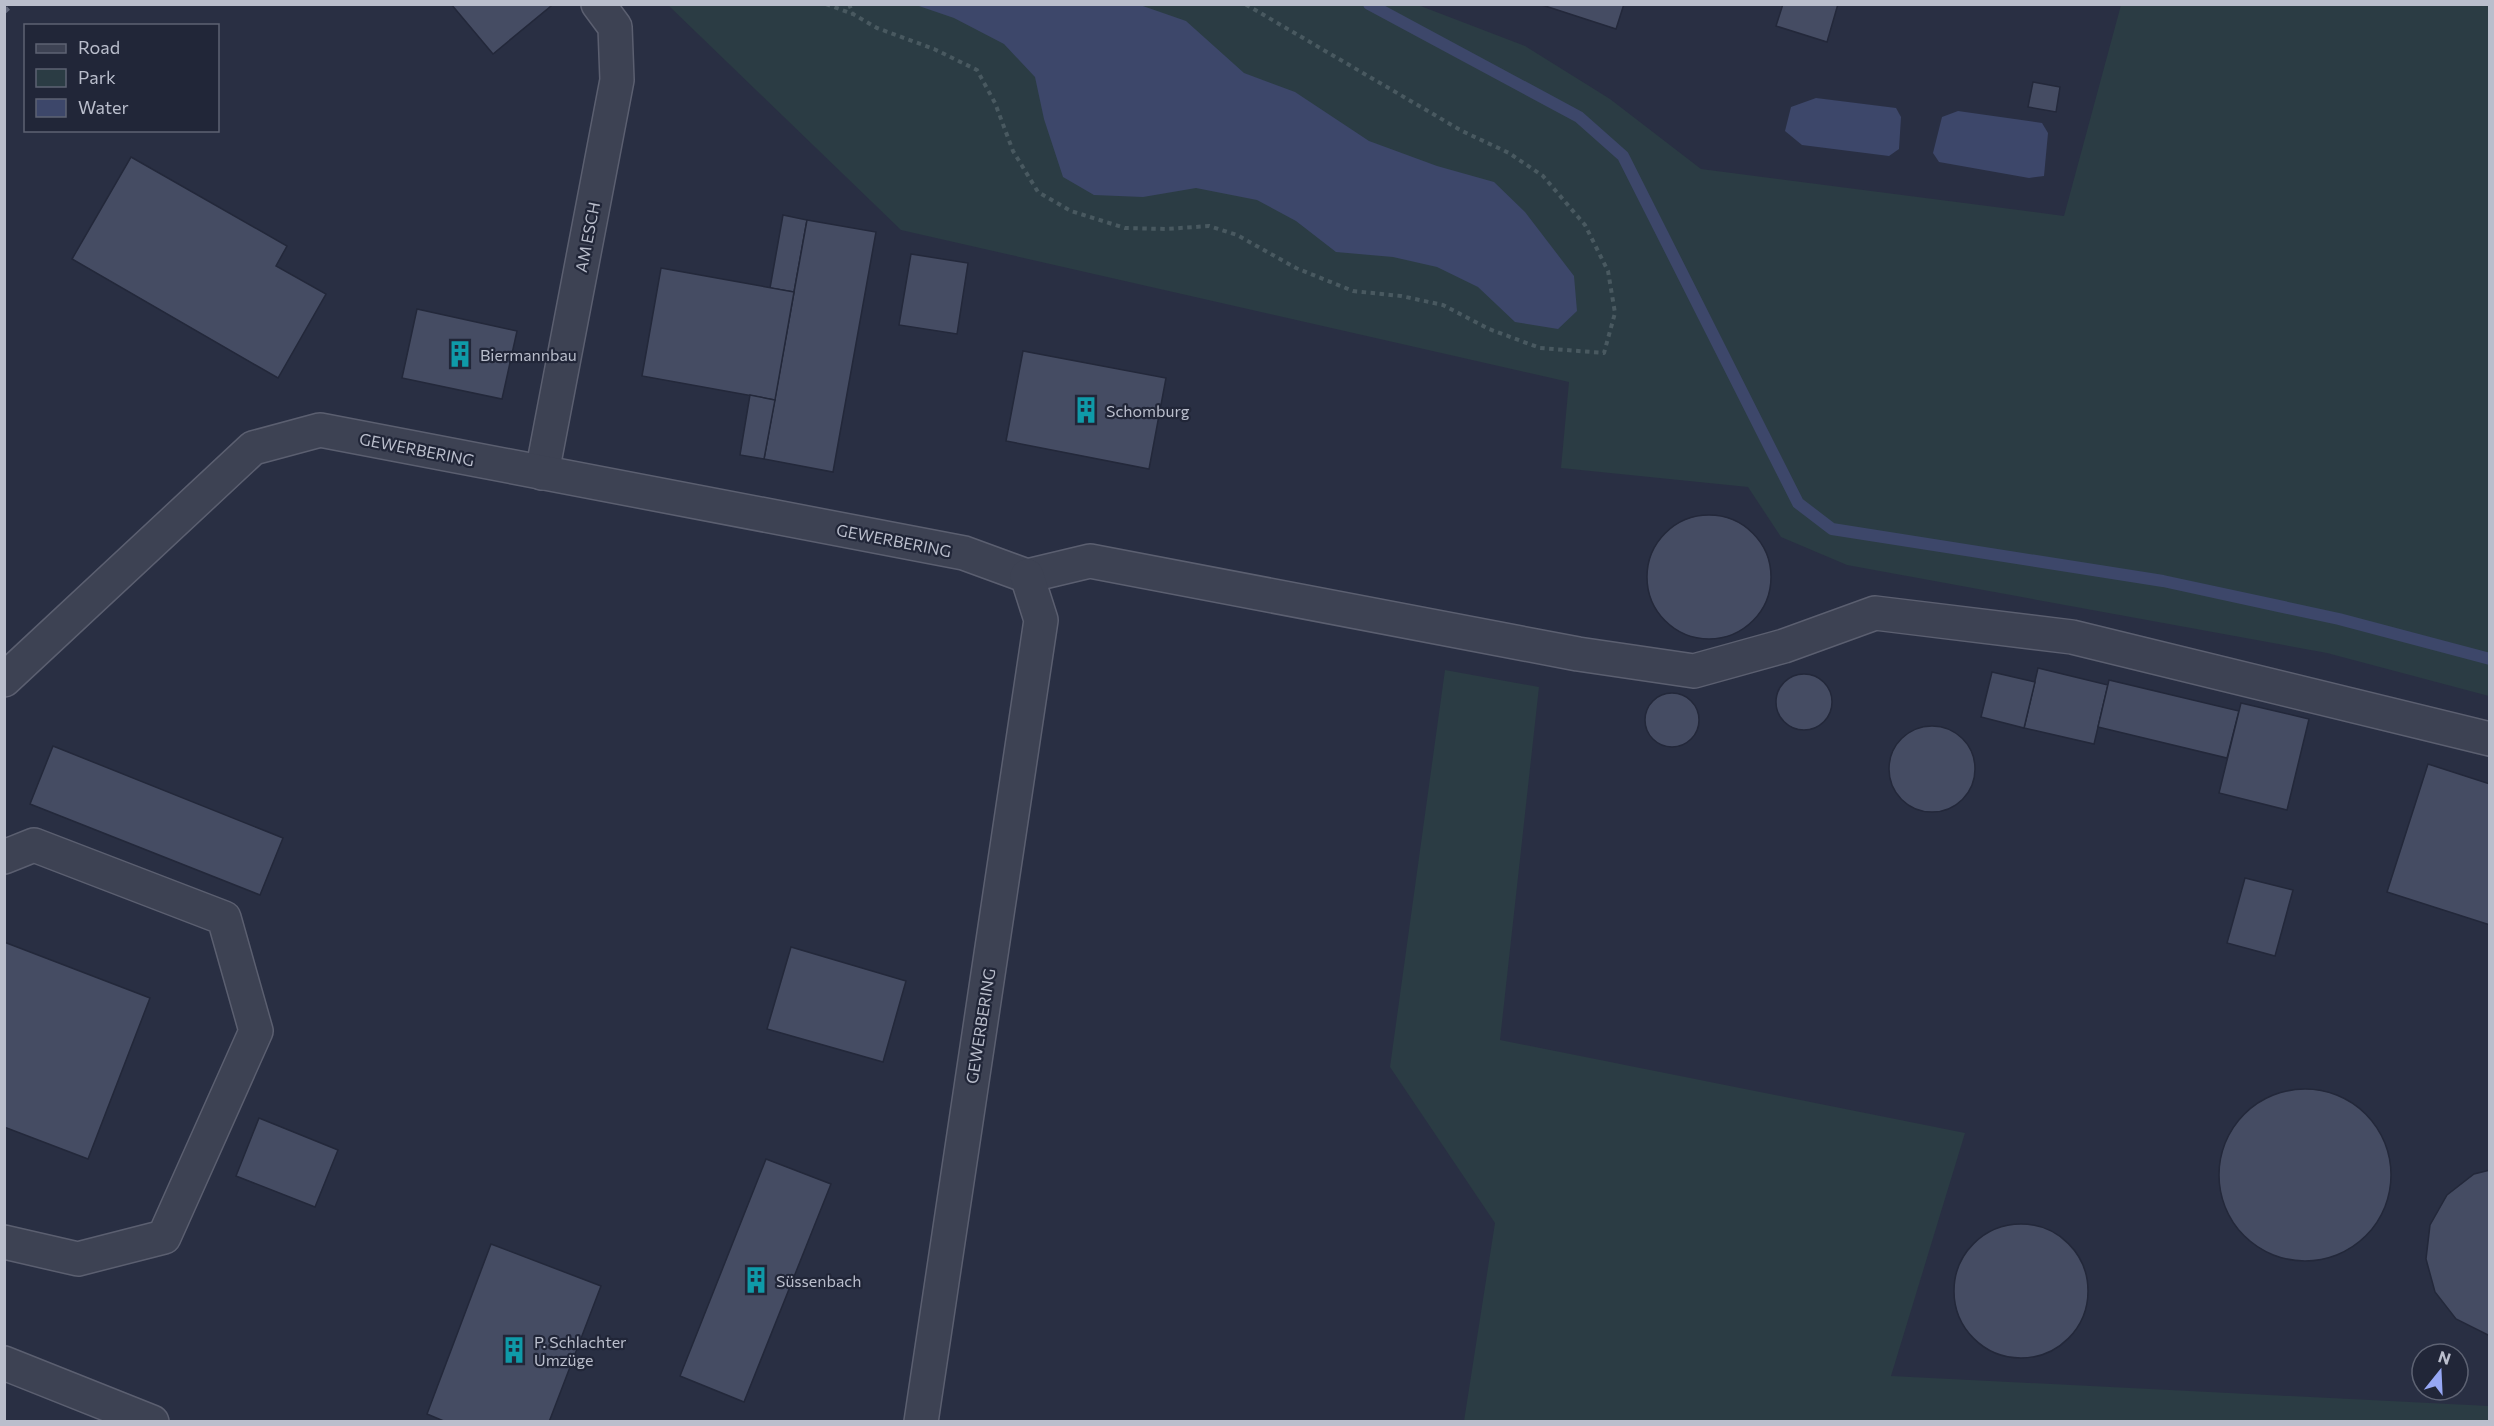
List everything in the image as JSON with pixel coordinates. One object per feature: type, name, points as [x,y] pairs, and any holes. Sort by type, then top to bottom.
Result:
[{"type":"street","name":"AM ESCH","points":[[542,473],[617,80],[615,27],[598,4]]},
{"type":"street","name":"GEWERBERING","points":[[4,680],[253,448],[320,430],[964,553],[1027,576],[1041,620],[921,1422]]},
{"type":"street","points":[[1027,576],[1090,561],[1578,654],[1694,671],[1784,646],[1875,613],[2072,637],[2490,739]]},
{"type":"street","points":[[4,857],[34,845],[224,918],[256,1031],[164,1238],[78,1259],[4,1242]]},
{"type":"street","points":[[4,1363],[152,1422]]},
{"type":"path","points":[[826,4],[853,14],[877,28],[934,49],[977,70],[995,102],[1013,151],[1038,192],[1071,211],[1125,228],[1166,229],[1209,226],[1238,235],[1296,268],[1353,291],[1401,296],[1443,305],[1489,329],[1540,348],[1604,352],[1615,313],[1608,272],[1586,225],[1543,176],[1509,153],[1462,131],[1245,4]]},
{"type":"path","points":[[849,4],[853,14]]},
{"type":"green space","points":[[668,5],[1418,5],[1525,46],[1610,99],[1701,169],[2064,216],[2121,5],[2489,5],[2489,696],[2327,653],[1847,565],[1781,537],[1748,487],[1561,468],[1569,382],[901,230]]},
{"type":"green space","points":[[1445,670],[1539,687],[1500,1040],[1965,1133],[1891,1376],[2489,1406],[2489,1421],[1464,1421],[1495,1223],[1390,1067]]},
{"type":"water","points":[[916,5],[1140,5],[1186,21],[1244,73],[1295,92],[1369,141],[1437,166],[1494,182],[1525,212],[1574,276],[1577,311],[1558,329],[1515,322],[1478,287],[1437,267],[1393,257],[1336,252],[1296,221],[1257,200],[1196,188],[1143,197],[1094,195],[1063,177],[1044,119],[1035,77],[1004,44],[954,18]]},
{"type":"water","points":[[1816,98],[1896,108],[1901,117],[1899,149],[1889,156],[1802,145],[1785,131],[1791,107]]},
{"type":"water","points":[[1958,111],[2042,123],[2048,133],[2044,176],[2029,178],[1939,162],[1933,153],[1942,117]]},
{"type":"building","points":[[451,4],[550,4],[551,6],[493,54]]},
{"type":"building","points":[[1539,4],[1624,4],[1616,29]]},
{"type":"building","points":[[1783,4],[1838,4],[1827,42],[1776,26]]},
{"type":"building","points":[[2033,82],[2060,87],[2056,112],[2028,107]]},
{"type":"building","points":[[131,157],[287,246],[276,266],[326,294],[278,378],[72,259]]},
{"type":"building","points":[[783,215],[807,220],[794,292],[770,288]]},
{"type":"building","points":[[807,220],[876,232],[833,472],[764,459]]},
{"type":"building","points":[[911,254],[968,263],[957,334],[899,325]]},
{"type":"building","points":[[661,268],[794,292],[775,400],[642,376]]},
{"type":"building","name":"Biermannbau","points":[[417,309],[517,331],[502,399],[402,378]]},
{"type":"building","name":"Schomburg","points":[[1023,351],[1166,378],[1149,469],[1006,441]]},
{"type":"building","points":[[750,395],[775,400],[764,459],[740,455]]},
{"type":"building","points":[[1709,515],[1733,520],[1753,533],[1766,553],[1771,577],[1766,601],[1753,621],[1733,634],[1709,639],[1685,634],[1665,621],[1652,601],[1647,577],[1652,553],[1665,533],[1685,520]]},
{"type":"building","points":[[2038,668],[2108,685],[2094,744],[2024,728]]},
{"type":"building","points":[[1992,672],[2035,682],[2024,728],[1981,717]]},
{"type":"building","points":[[1804,674],[1815,676],[1824,682],[1830,691],[1832,702],[1830,713],[1824,722],[1815,728],[1804,730],[1793,728],[1784,722],[1778,713],[1776,702],[1778,691],[1784,682],[1793,676]]},
{"type":"building","points":[[2109,680],[2239,711],[2227,758],[2098,727]]},
{"type":"building","points":[[1667,693],[1677,693],[1687,697],[1695,705],[1699,720],[1695,735],[1687,743],[1677,747],[1667,747],[1657,743],[1649,735],[1645,725],[1645,715],[1649,705],[1657,697]]},
{"type":"building","points":[[2241,703],[2309,719],[2287,810],[2219,793]]},
{"type":"building","points":[[1932,726],[1956,733],[1968,745],[1975,769],[1968,793],[1956,805],[1932,812],[1908,805],[1896,793],[1889,769],[1896,745],[1908,733]]},
{"type":"building","points":[[53,746],[283,838],[260,895],[30,804]]},
{"type":"building","points":[[2428,764],[2490,784],[2490,925],[2387,892]]},
{"type":"building","points":[[2245,878],[2293,890],[2275,956],[2227,943]]},
{"type":"building","points":[[4,942],[150,998],[88,1159],[4,1127]]},
{"type":"building","points":[[791,947],[906,981],[883,1062],[767,1029]]},
{"type":"building","points":[[2305,1089],[2338,1096],[2366,1114],[2384,1142],[2391,1175],[2384,1208],[2366,1236],[2338,1254],[2305,1261],[2272,1254],[2244,1236],[2226,1208],[2219,1175],[2226,1142],[2244,1114],[2272,1096]]},
{"type":"building","points":[[259,1118],[338,1150],[315,1207],[236,1176]]},
{"type":"building","name":"Süssenbach","points":[[766,1159],[831,1184],[744,1402],[680,1376]]},
{"type":"building","points":[[2490,1170],[2490,1336],[2456,1319],[2435,1292],[2426,1259],[2430,1225],[2447,1195],[2474,1174]]},
{"type":"building","points":[[2021,1224],[2046,1230],[2068,1244],[2082,1266],[2088,1291],[2082,1316],[2068,1338],[2046,1352],[2021,1358],[1996,1352],[1974,1338],[1960,1316],[1954,1291],[1960,1266],[1974,1244],[1996,1230]]},
{"type":"building","name":"P. Schlachter Umzüge","points":[[491,1244],[601,1286],[549,1422],[446,1422],[427,1414]]},
{"type":"waterway","points":[[1369,4],[1579,117],[1623,156],[1798,503],[1832,529],[2163,581],[2339,619],[2490,659]]},
{"type":"railway","points":[[4,12],[13,4]]},
{"type":"place","name":"Biermannbau","points":[[460,354]]},
{"type":"place","name":"Schomburg","points":[[1086,410]]},
{"type":"place","name":"Süssenbach","points":[[756,1280]]},
{"type":"place","name":"P. Schlachter Umzüge","points":[[514,1350]]}]
